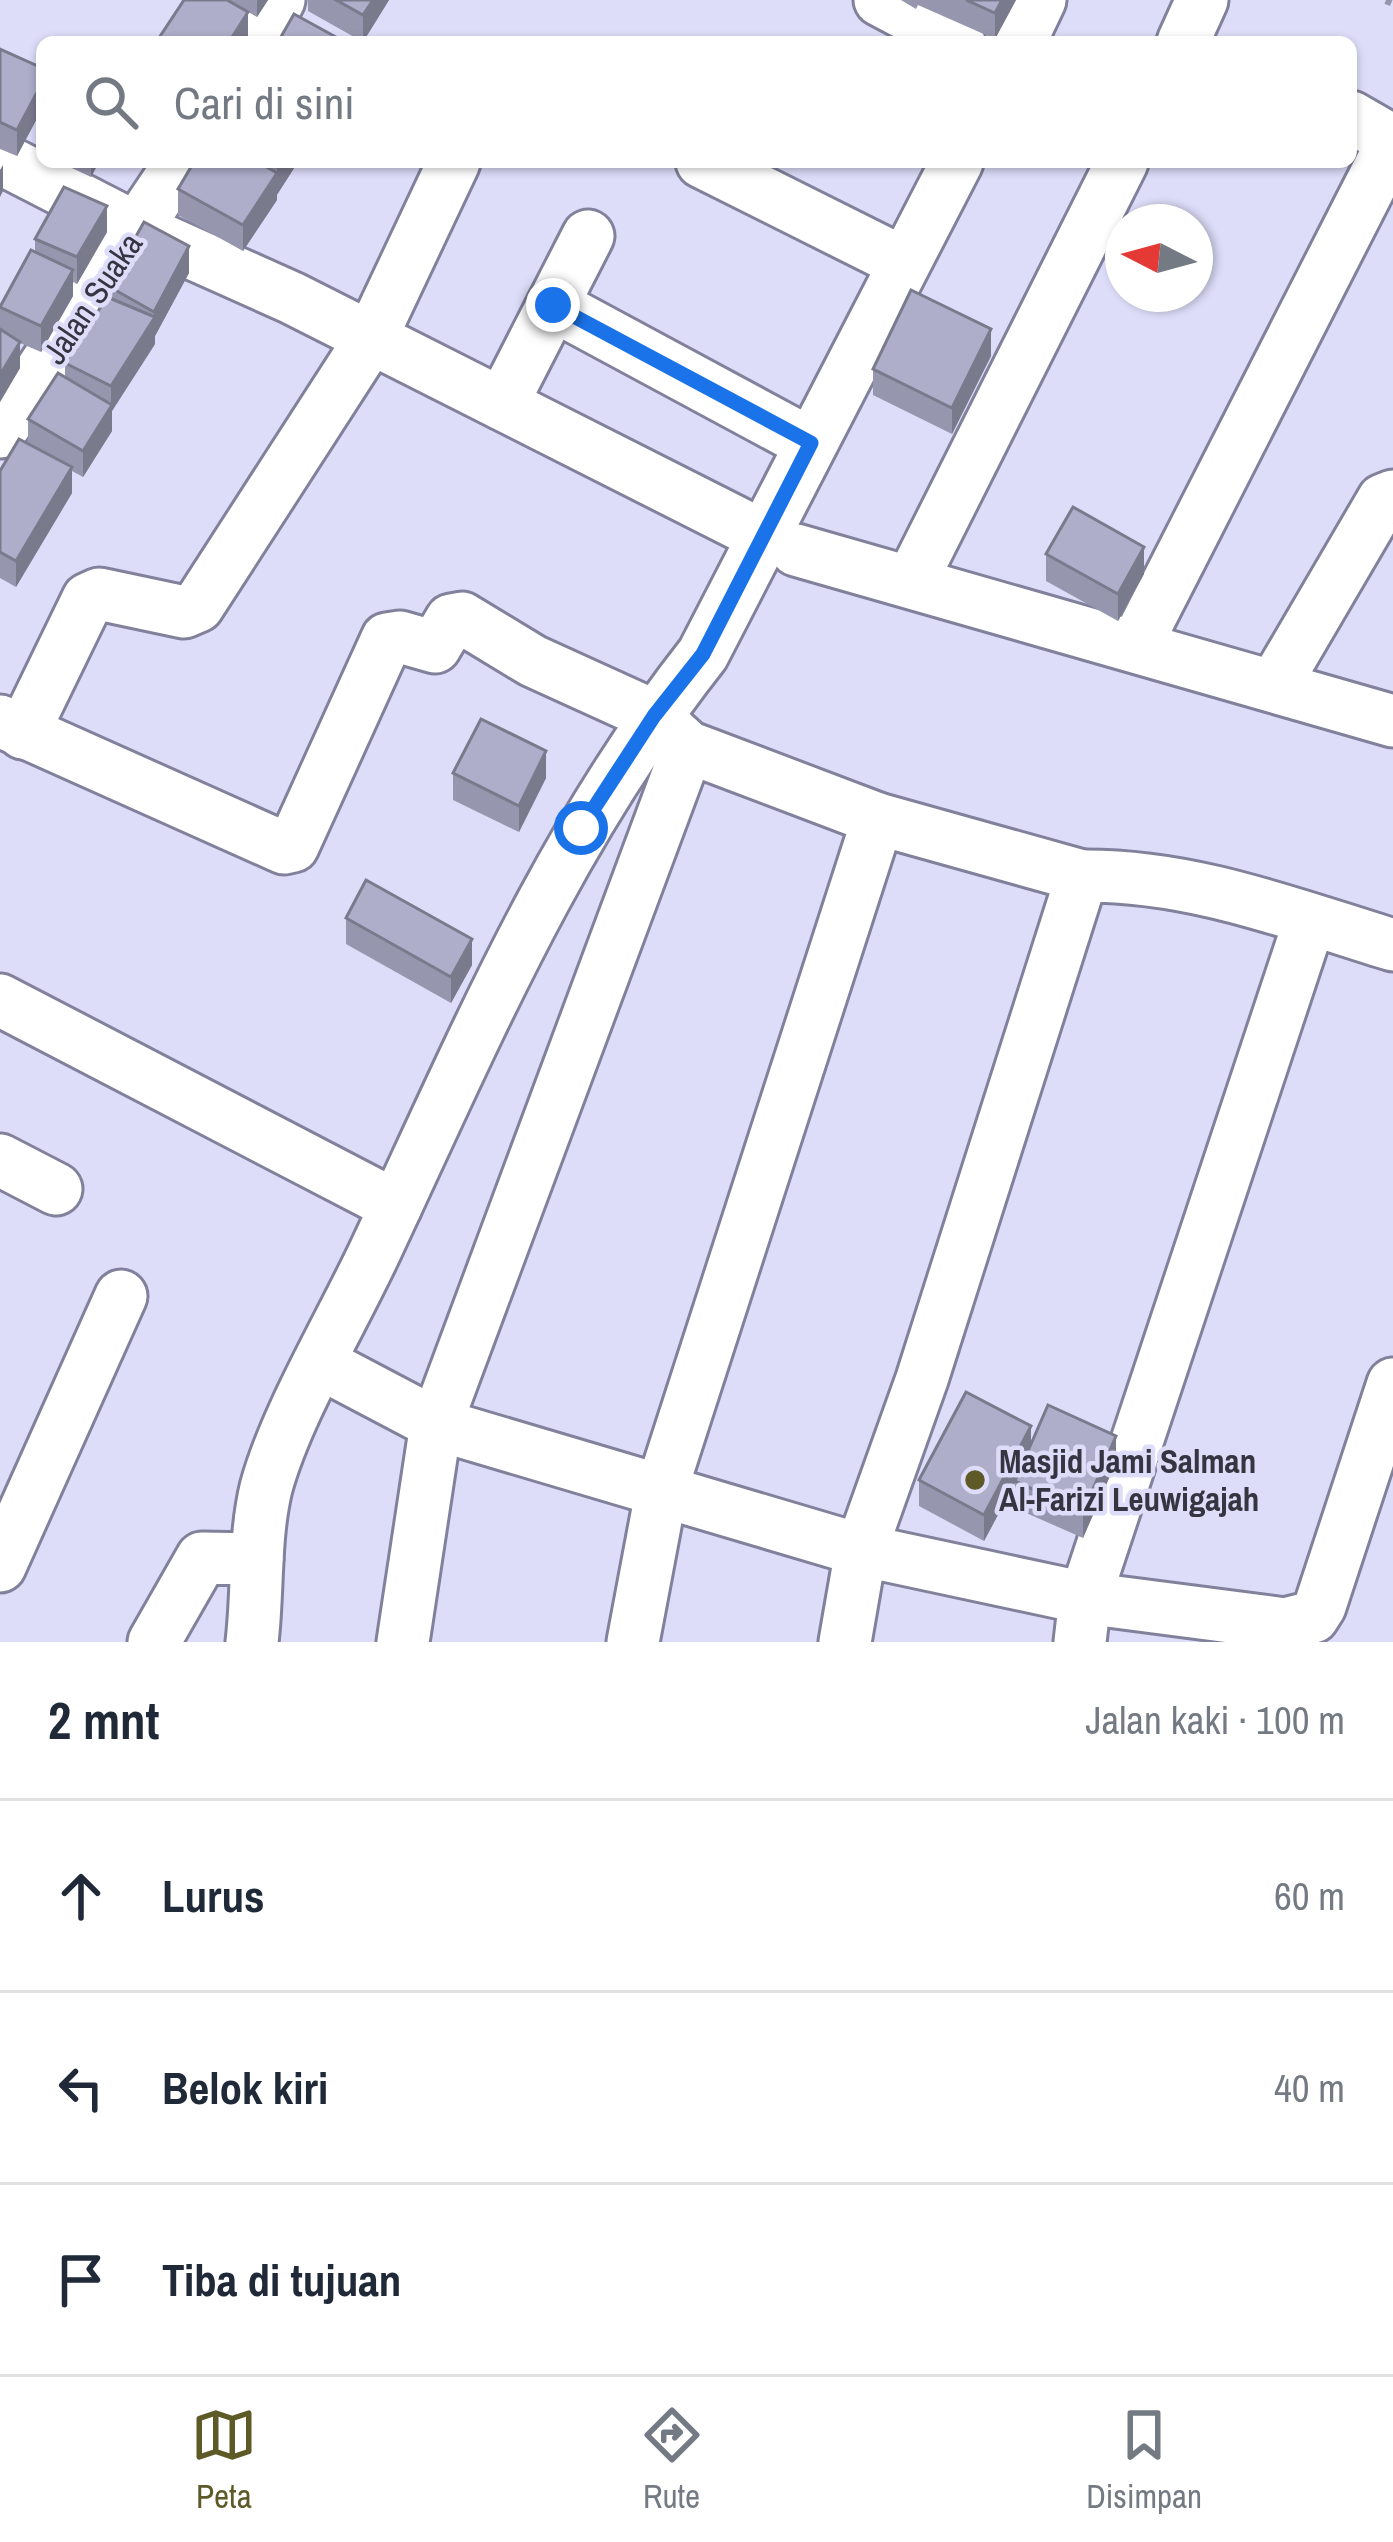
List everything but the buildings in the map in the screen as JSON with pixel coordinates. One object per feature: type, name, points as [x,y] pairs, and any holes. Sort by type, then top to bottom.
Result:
[{"type":"street","points":[[257,36],[279,0]]},
{"type":"street","points":[[880,0],[948,36]]},
{"type":"street","points":[[1022,36],[1040,0]]},
{"type":"street","points":[[1136,645],[1393,141],[1357,120]]},
{"type":"street","points":[[0,158],[778,542],[1393,721]]},
{"type":"street","name":"Jalan Suaka","points":[[0,432],[177,168]]},
{"type":"street","points":[[451,168],[371,338],[199,606],[184,612],[99,594],[88,599],[12,727],[284,848],[298,843],[386,639],[393,636],[435,646],[451,620],[462,618],[533,662],[671,731],[878,819],[1082,876],[1171,880],[1393,945]]},
{"type":"street","points":[[714,168],[904,263]]},
{"type":"street","points":[[403,1642],[436,1424],[671,731],[703,654],[778,542],[811,443],[954,168]]},
{"type":"street","points":[[912,580],[1119,168]]},
{"type":"street","points":[[502,404],[588,236]]},
{"type":"street","points":[[553,305],[811,443]]},
{"type":"street","points":[[1274,686],[1383,500],[1393,496]]},
{"type":"street","points":[[252,1642],[265,1492],[280,1443],[322,1364],[499,977],[581,828],[671,731]]},
{"type":"street","points":[[633,1642],[662,1488],[878,819]]},
{"type":"street","points":[[845,1642],[861,1550],[922,1379],[1082,876]]},
{"type":"street","points":[[1083,1620],[1310,920]]},
{"type":"street","points":[[0,1000],[396,1206]]},
{"type":"street","points":[[0,1160],[56,1189]]},
{"type":"street","points":[[0,1566],[121,1296]]},
{"type":"street","points":[[322,1364],[436,1424],[662,1488],[1083,1620],[1285,1624],[1313,1617],[1393,1384]]},
{"type":"street","points":[[154,1642],[202,1558],[257,1559]]},
{"type":"place","name":"Masjid Jami Salman Al-Farizi Leuwigajah","points":[[975,1480]]},
{"type":"route","points":[[553,305],[811,443],[703,654],[654,716],[581,828]]}]
